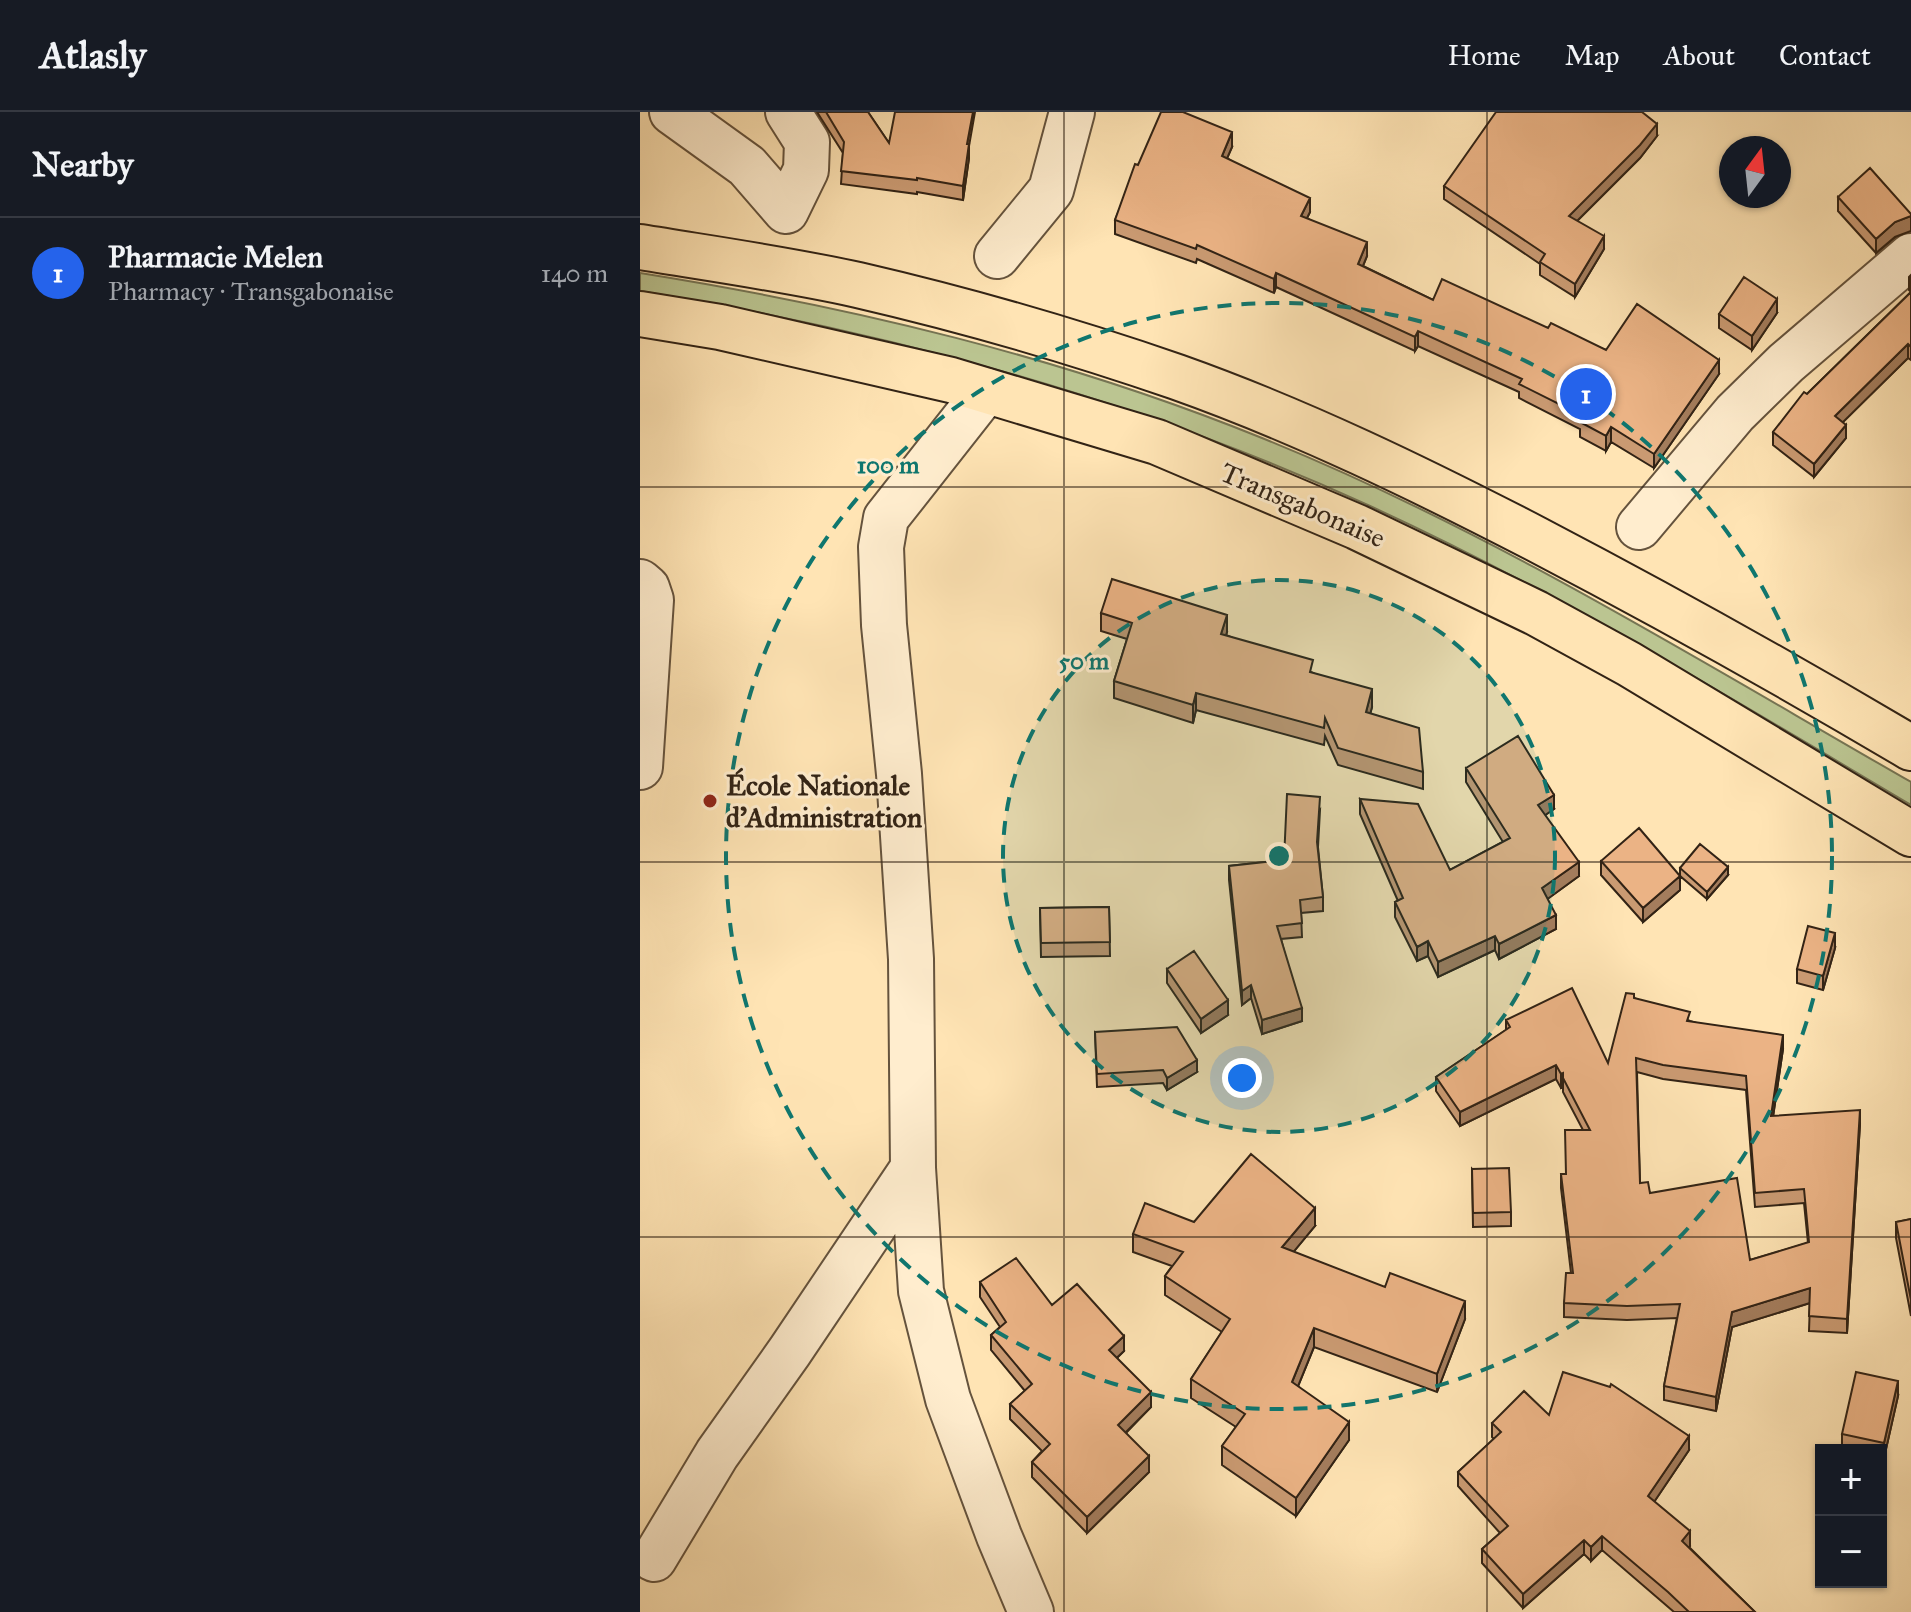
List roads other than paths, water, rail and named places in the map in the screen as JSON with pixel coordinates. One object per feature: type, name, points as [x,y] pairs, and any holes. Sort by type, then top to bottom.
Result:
[{"type":"highway","points":[[640,247],[856,285],[965,312],[1072,343],[1220,394],[1388,465],[1466,503],[1665,606],[1798,680],[1911,748]]},
{"type":"highway","name":"Transgabonaise","points":[[640,314],[720,327],[951,380],[1157,442],[1357,527],[1536,613],[1629,664],[1911,834]]},
{"type":"street","points":[[672,112],[747,166],[786,211],[806,170],[807,142],[788,112]]},
{"type":"street","points":[[997,256],[1051,190],[1072,112]]},
{"type":"street","points":[[1639,527],[1735,413],[1786,363],[1911,256]]},
{"type":"street","points":[[986,391],[886,518],[881,547],[884,625],[899,774],[911,959],[913,1168],[921,1291],[948,1399],[1031,1612]]},
{"type":"street","points":[[640,582],[647,588],[651,600],[640,767]]},
{"type":"street","points":[[654,1559],[717,1454],[913,1168]]},
{"type":"place","name":"Pharmacie Melen","points":[[1586,394]]},
{"type":"place","name":"École Nationale d'Administration","points":[[710,801]]}]
